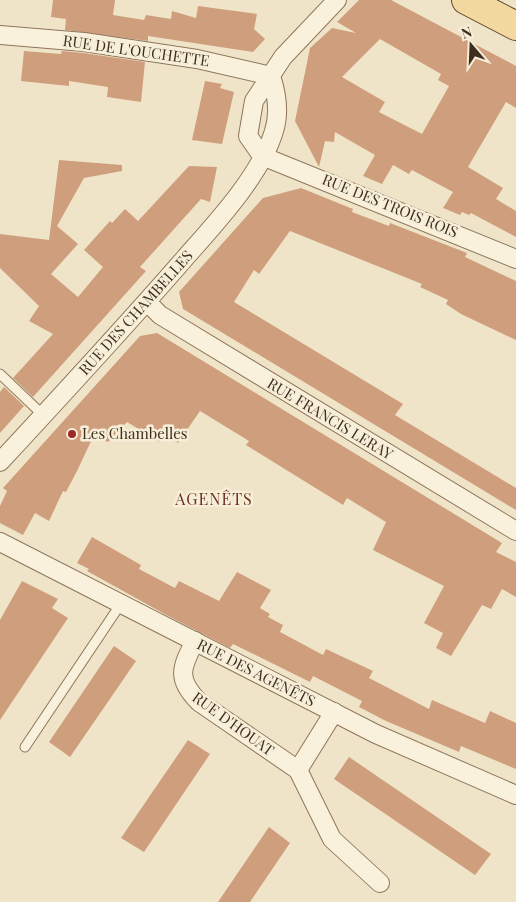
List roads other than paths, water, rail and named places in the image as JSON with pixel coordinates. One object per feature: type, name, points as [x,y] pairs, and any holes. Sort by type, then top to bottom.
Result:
[{"type":"main road","points":[[466,0],[516,26]]},
{"type":"street","points":[[262,156],[248,136],[254,101],[283,58],[337,0]]},
{"type":"street","name":"RUE DE L'OUCHETTE","points":[[0,35],[84,42],[141,50],[198,59],[270,76]]},
{"type":"street","name":"RUE DES CHAMBELLES","points":[[0,462],[147,302],[234,202],[262,156],[274,131],[278,96],[270,76]]},
{"type":"street","name":"RUE DES TROIS ROIS","points":[[262,156],[516,259]]},
{"type":"street","name":"RUE FRANCIS LERAY","points":[[147,302],[160,315],[516,531]]},
{"type":"street","name":"RUE DES AGENÊTS","points":[[0,542],[376,734],[516,795]]},
{"type":"street","name":"RUE D'HOUAT","points":[[195,641],[182,670],[183,680],[189,692],[199,702],[298,770],[332,839],[380,884]]},
{"type":"street","points":[[298,770],[334,712]]},
{"type":"lane","points":[[0,374],[43,416]]},
{"type":"lane","points":[[25,747],[116,611],[119,603]]},
{"type":"place","name":"Les Chambelles","points":[[72,434]]},
{"type":"district","name":"AGENÊTS","points":[[214,499]]}]
